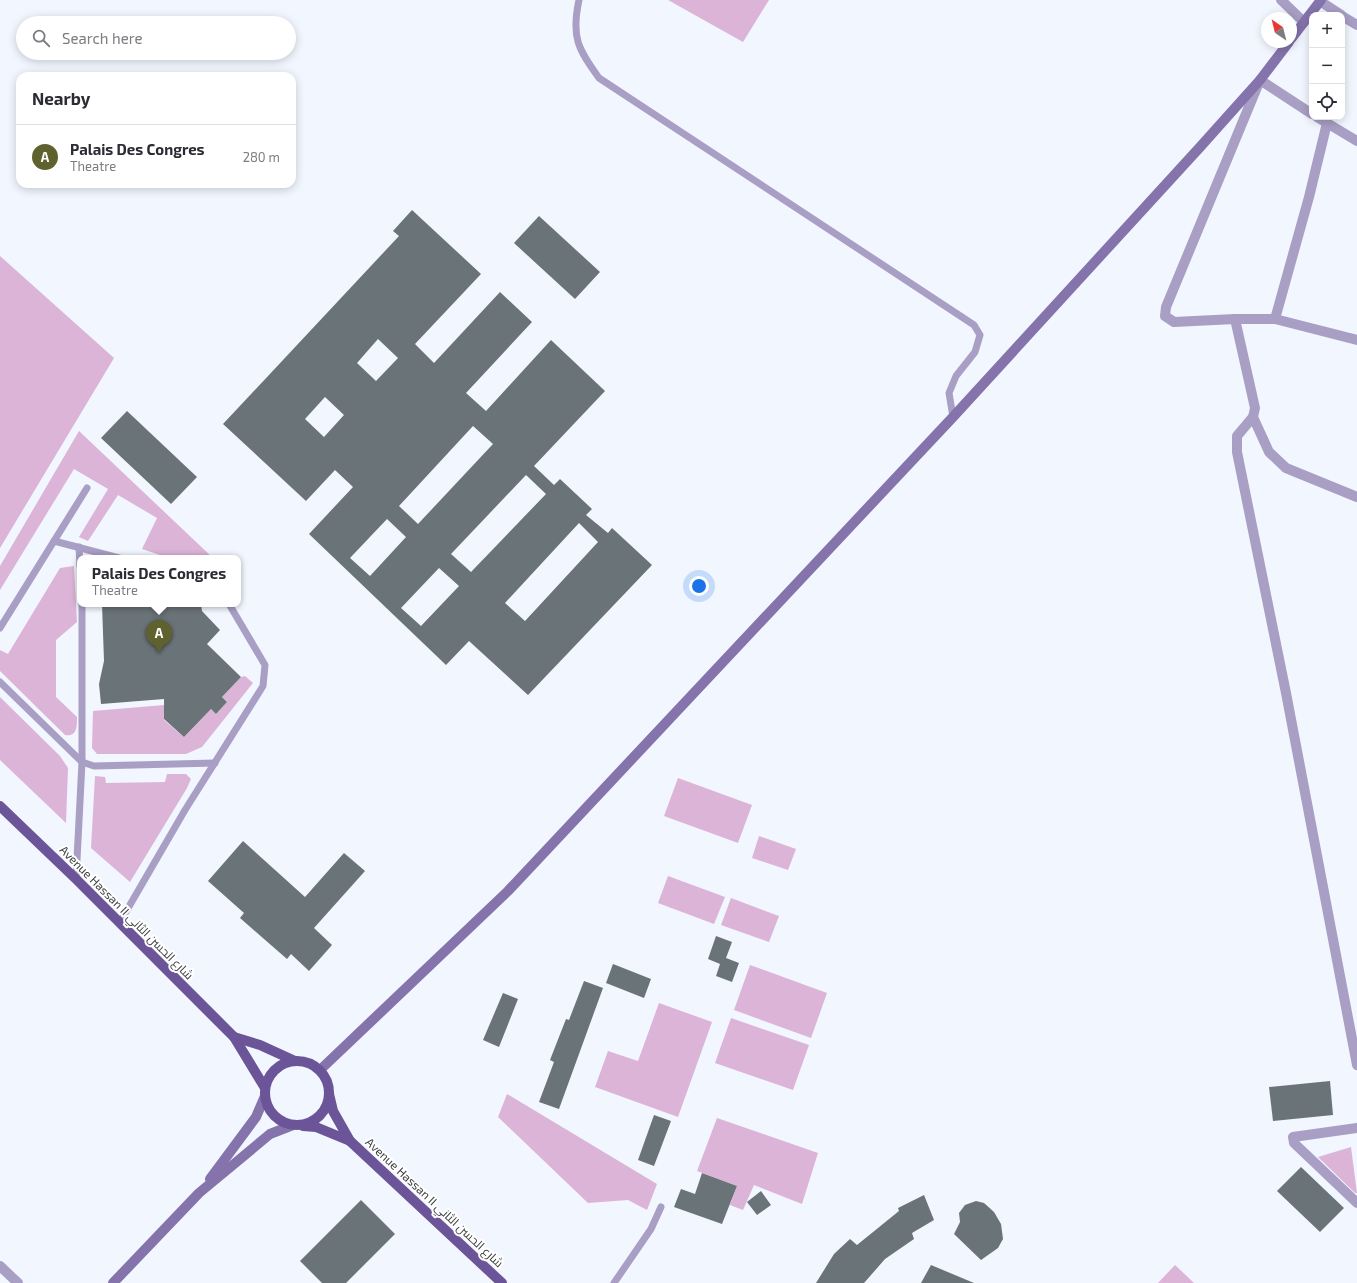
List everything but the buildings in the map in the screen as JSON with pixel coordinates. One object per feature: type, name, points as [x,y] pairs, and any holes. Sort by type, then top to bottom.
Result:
[{"type":"main road","name":"Avenue Hassan II شارع الحسن الثاني","points":[[0,806],[120,922],[234,1037],[265,1092]]},
{"type":"main road","name":"Avenue Hassan II شارع الحسن الثاني","points":[[234,1037],[260,1045],[295,1061]]},
{"type":"main road","points":[[295,1061],[308,1063],[320,1070],[326,1080],[329,1094],[326,1105],[320,1115],[311,1122],[296,1125],[285,1123],[274,1116],[266,1105],[265,1092],[269,1076],[278,1067],[295,1061]]},
{"type":"main road","name":"Avenue Hassan II شارع الحسن الثاني","points":[[329,1094],[333,1110],[350,1141],[502,1283]]},
{"type":"main road","name":"Avenue Hassan II شارع الحسن الثاني","points":[[296,1125],[316,1127],[350,1141]]},
{"type":"street","points":[[1281,0],[1304,22]]},
{"type":"street","points":[[1297,31],[1320,1],[1337,12]]},
{"type":"street","points":[[1345,17],[1357,25]]},
{"type":"street","points":[[320,1070],[508,890],[953,417],[1260,80],[1284,48]]},
{"type":"street","points":[[1260,80],[1309,112]]},
{"type":"street","points":[[1260,80],[1166,307],[1165,316],[1174,322],[1275,319],[1357,340]]},
{"type":"street","points":[[1322,120],[1357,142]]},
{"type":"street","points":[[1275,319],[1307,204],[1326,123]]},
{"type":"street","points":[[1235,319],[1255,408],[1253,417],[1237,436],[1237,452],[1354,1030],[1357,1065]]},
{"type":"street","points":[[1253,417],[1270,452],[1286,468],[1357,497]]},
{"type":"street","points":[[199,1193],[256,1117],[265,1092]]},
{"type":"street","points":[[113,1283],[199,1193],[270,1134],[296,1125]]},
{"type":"street","points":[[1357,1128],[1293,1137],[1294,1143],[1357,1203]]},
{"type":"street","points":[[1,1268],[18,1283]]},
{"type":"lane","points":[[579,0],[576,34],[582,54],[599,78],[974,325],[980,335],[975,352],[956,376],[949,393],[953,417]]},
{"type":"lane","points":[[0,628],[87,488]]},
{"type":"lane","points":[[54,541],[107,555]]},
{"type":"lane","points":[[79,548],[79,555]]},
{"type":"lane","points":[[76,879],[82,762],[82,607]]},
{"type":"lane","points":[[120,922],[185,810],[263,686],[266,675],[265,665],[231,607]]},
{"type":"lane","points":[[0,682],[82,762],[94,766],[215,763]]},
{"type":"lane","points":[[614,1283],[651,1229],[661,1206]]},
{"type":"shaded area","points":[[668,0],[769,0],[743,42]]},
{"type":"shaded area","points":[[0,256],[114,358],[0,548]]},
{"type":"shaded area","points":[[79,431],[210,555],[160,555],[142,549],[157,518],[118,495],[88,541],[79,537],[108,489],[74,469],[0,590],[0,566]]},
{"type":"shaded area","points":[[74,566],[77,622],[56,640],[56,697],[77,717],[76,730],[74,733],[65,735],[0,671],[0,650],[8,654],[60,568]]},
{"type":"shaded area","points":[[245,676],[253,683],[202,747],[186,754],[97,754],[92,748],[93,711],[164,705],[164,720],[184,737],[211,709],[216,714],[227,702],[222,697],[241,677]]},
{"type":"shaded area","points":[[0,697],[60,756],[68,768],[66,823],[0,760]]},
{"type":"shaded area","points":[[167,774],[186,774],[191,779],[130,882],[91,848],[95,776],[105,777],[106,783],[165,782]]},
{"type":"shaded area","points":[[678,778],[752,805],[738,843],[664,816]]},
{"type":"shaded area","points":[[759,836],[796,849],[788,870],[752,858]]},
{"type":"shaded area","points":[[668,876],[725,897],[714,924],[658,903]]},
{"type":"shaded area","points":[[731,898],[779,916],[769,942],[721,925]]},
{"type":"shaded area","points":[[750,965],[827,993],[811,1038],[734,1010]]},
{"type":"shaded area","points":[[659,1003],[712,1022],[678,1117],[595,1087],[608,1051],[638,1061]]},
{"type":"shaded area","points":[[731,1018],[809,1045],[793,1090],[715,1063]]},
{"type":"shaded area","points":[[507,1094],[657,1184],[647,1210],[628,1200],[588,1203],[498,1117]]},
{"type":"shaded area","points":[[717,1118],[818,1153],[802,1204],[754,1185],[743,1210],[730,1205],[737,1186],[697,1171]]},
{"type":"shaded area","points":[[1351,1147],[1357,1193],[1355,1193],[1318,1157]]},
{"type":"shaded area","points":[[1175,1265],[1194,1283],[1158,1283]]},
{"type":"place","name":"Palais Des Congres","points":[[159,653]]}]
